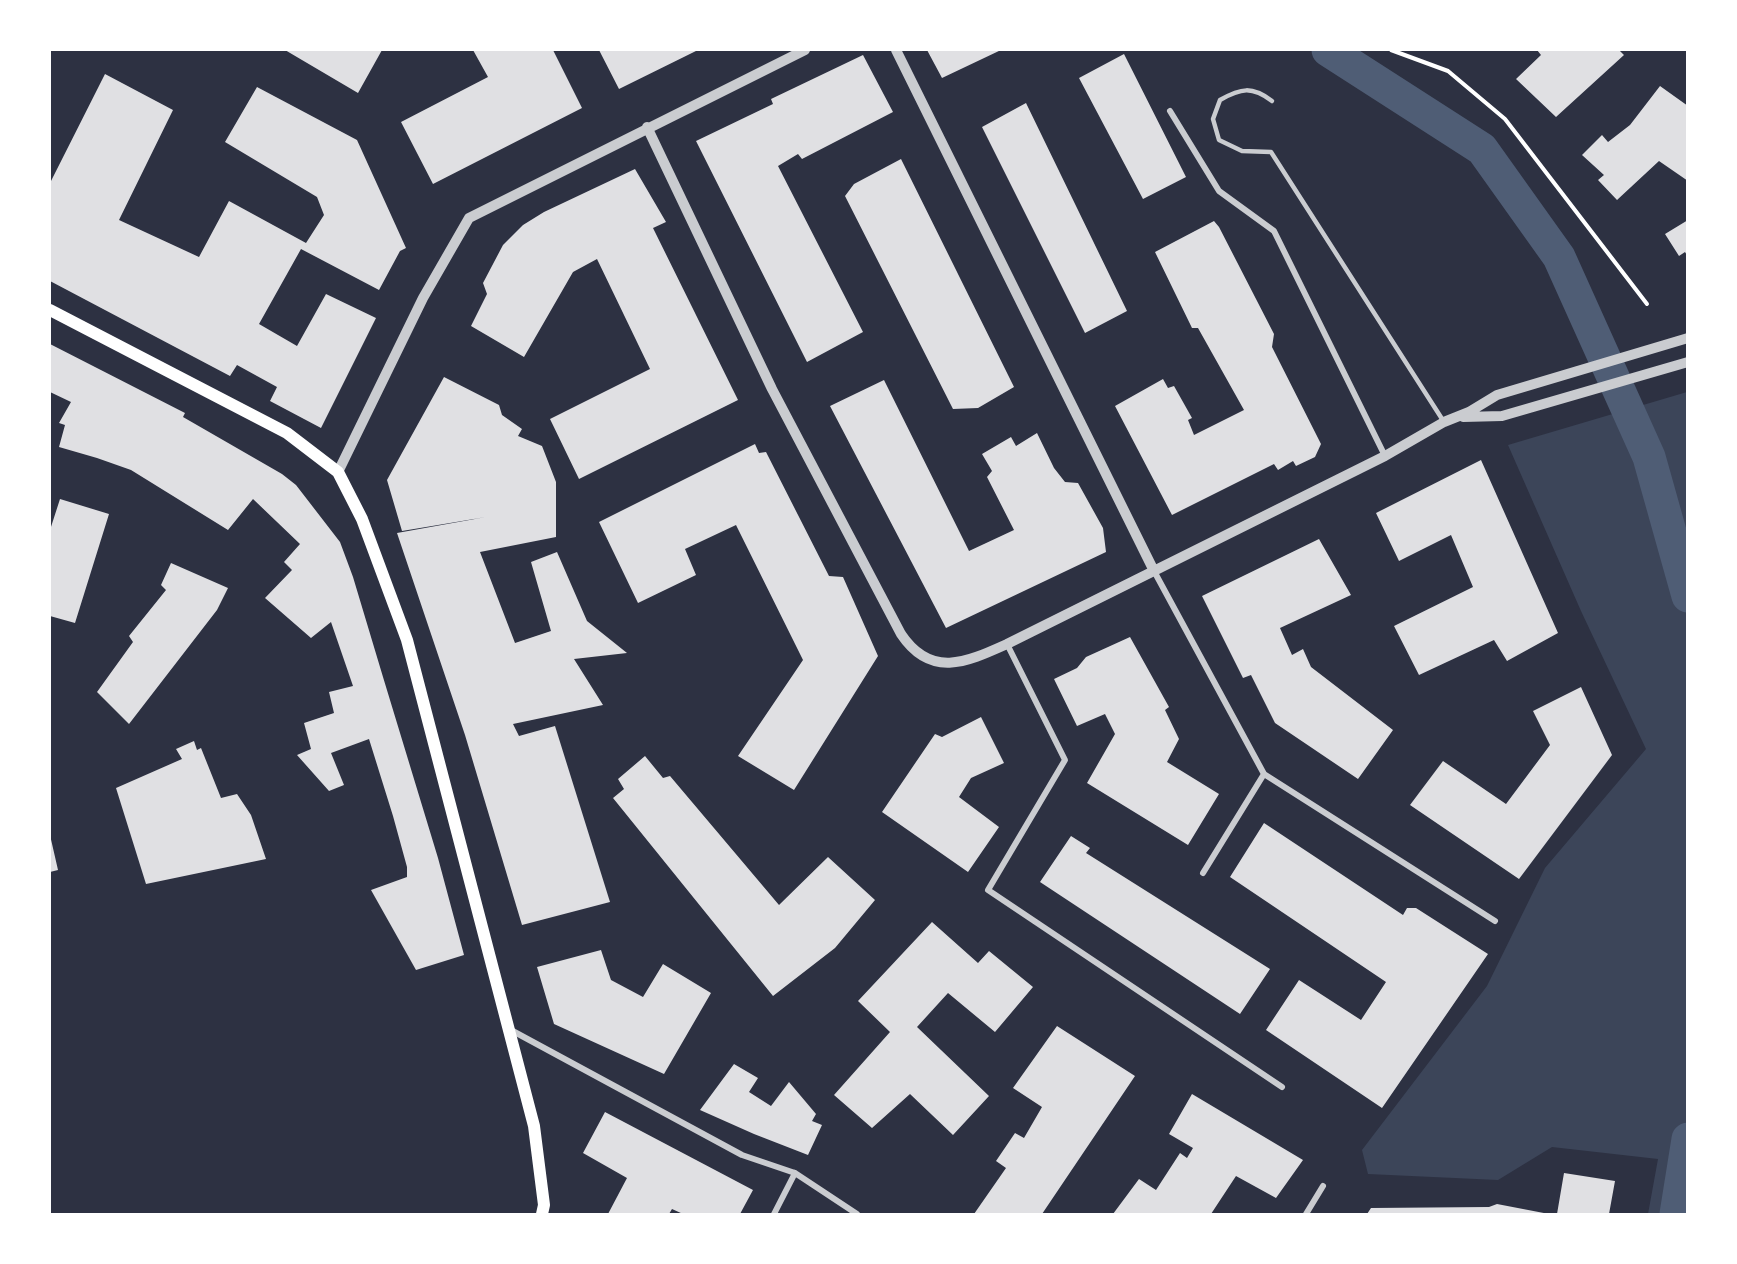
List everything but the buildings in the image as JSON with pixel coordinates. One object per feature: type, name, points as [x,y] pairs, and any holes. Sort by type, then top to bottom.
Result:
[{"type":"main road","points":[[50,310],[287,433],[338,472],[362,519],[406,640],[534,1126],[544,1204],[542,1215]]},
{"type":"street","points":[[338,472],[423,298],[469,218],[805,50]]},
{"type":"street","points":[[896,50],[1154,571],[1264,774],[1495,921]]},
{"type":"street","points":[[1170,111],[1218,191],[1274,231],[1385,456]]},
{"type":"street","points":[[647,127],[772,389],[909,645],[923,656],[954,664],[970,661],[1007,644],[1385,456],[1497,395],[1688,338]]},
{"type":"street","points":[[1459,417],[1502,416],[1688,362]]},
{"type":"street","points":[[1007,644],[1065,760],[988,890],[1282,1087]]},
{"type":"street","points":[[1203,873],[1264,774]]},
{"type":"street","points":[[508,1029],[742,1155],[795,1173],[857,1215]]},
{"type":"street","points":[[774,1215],[795,1173]]},
{"type":"street","points":[[1306,1215],[1323,1186]]},
{"type":"lane","points":[[1272,101],[1260,92],[1237,90],[1220,100],[1214,119],[1219,140],[1242,151],[1271,152],[1444,422]]},
{"type":"path","points":[[1391,50],[1448,71],[1505,119],[1647,304]]},
{"type":"shaded area","points":[[1687,392],[1687,1214],[1648,1214],[1658,1159],[1552,1147],[1498,1180],[1368,1174],[1362,1150],[1487,986],[1545,868],[1646,749],[1581,611],[1508,445]]},
{"type":"waterway","points":[[1328,50],[1482,149],[1559,257],[1649,457],[1688,596]]},
{"type":"waterway","points":[[1676,1214],[1688,1139]]}]
